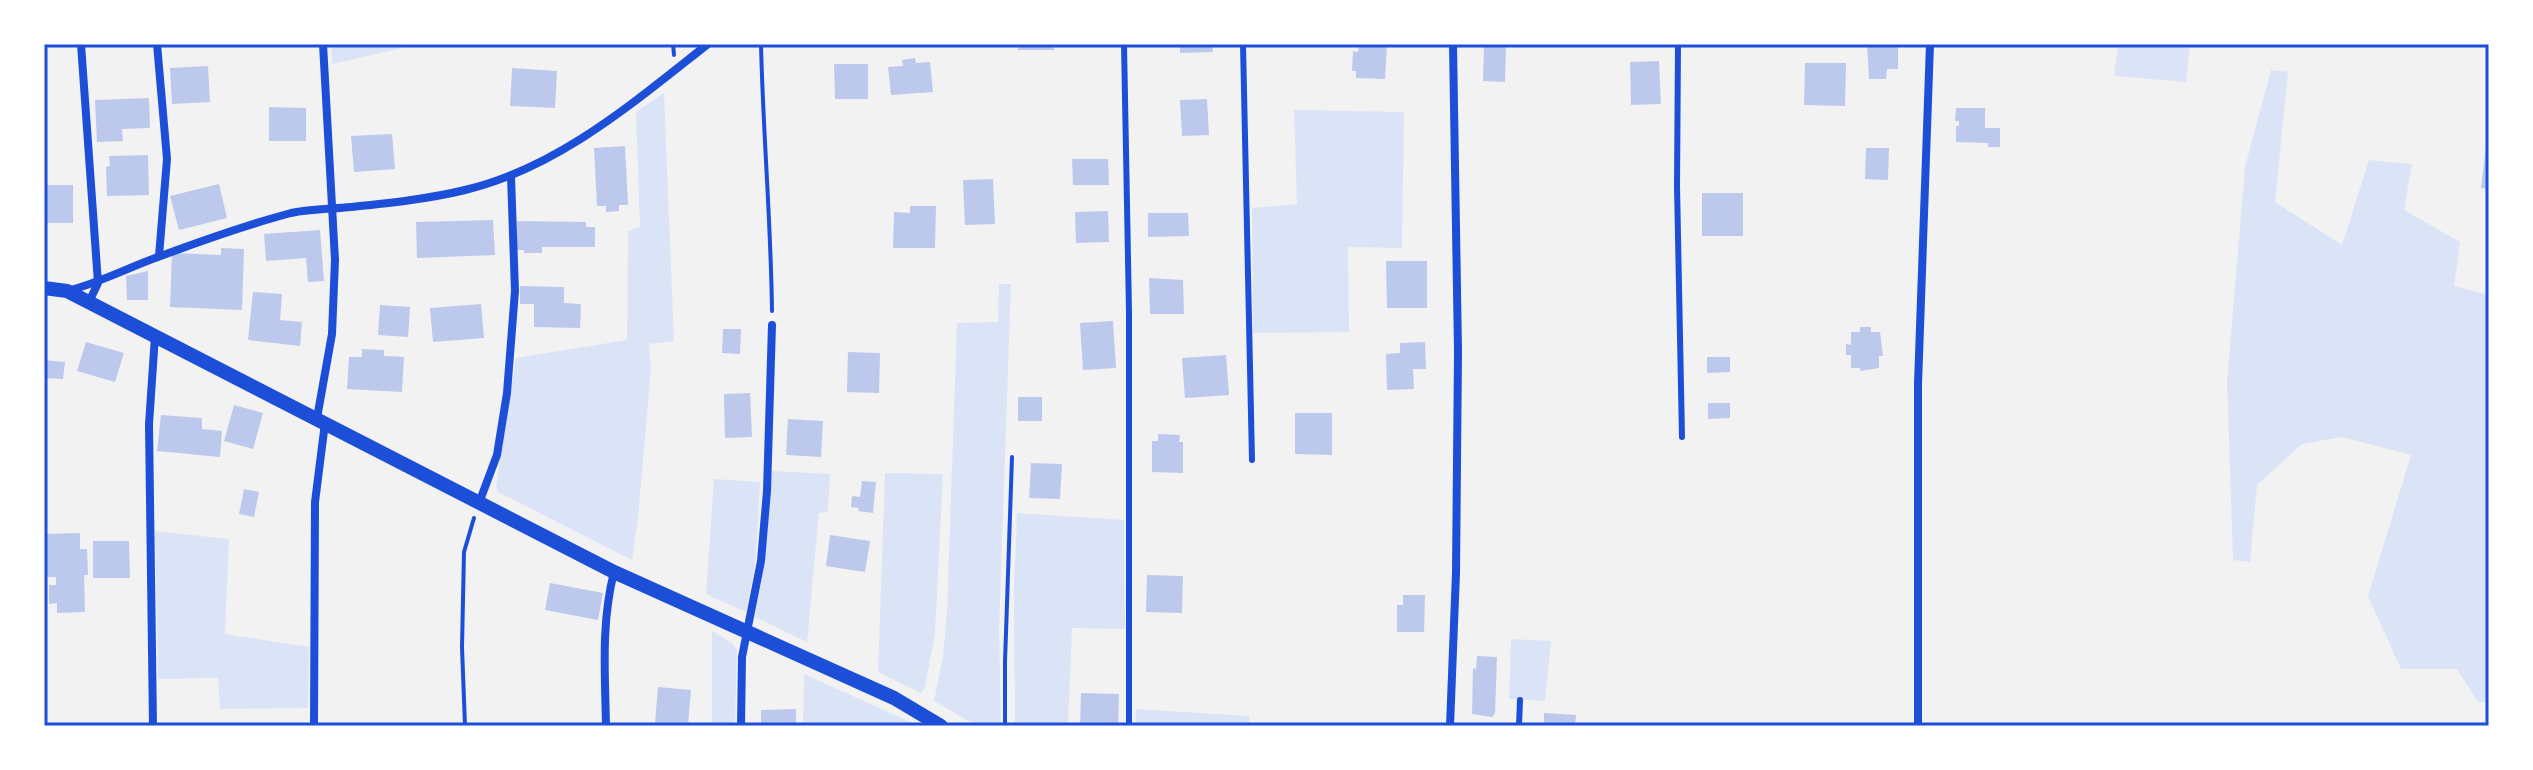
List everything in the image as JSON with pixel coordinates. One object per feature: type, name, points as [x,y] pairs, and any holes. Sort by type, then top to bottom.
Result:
[{"type":"street","points":[[81,44],[98,283],[89,302]]},
{"type":"street","points":[[157,44],[167,159],[159,256]]},
{"type":"street","points":[[314,726],[315,502],[332,334],[335,260],[323,44]]},
{"type":"street","points":[[67,291],[98,283],[159,256],[284,215],[464,190],[511,177],[573,144],[630,105],[708,44]]},
{"type":"street","points":[[1450,726],[1456,573],[1458,351],[1453,44]]},
{"type":"street","points":[[1918,726],[1918,384],[1930,44]]},
{"type":"street","points":[[479,503],[497,455],[507,393],[515,291],[511,177]]},
{"type":"street","points":[[44,288],[67,291],[614,572],[894,698],[941,726]]},
{"type":"street","points":[[741,726],[742,657],[761,561],[767,491],[772,325]]},
{"type":"street","points":[[153,726],[149,424],[155,336]]},
{"type":"street","points":[[606,726],[604,637],[606,605],[614,572]]},
{"type":"lane","points":[[1124,44],[1129,312],[1129,726]]},
{"type":"lane","points":[[1243,44],[1252,460]]},
{"type":"lane","points":[[1678,44],[1677,186],[1682,437]]},
{"type":"lane","points":[[1519,726],[1520,700]]},
{"type":"path","points":[[761,44],[763,128],[771,222],[772,325]]},
{"type":"path","points":[[1005,726],[1012,457]]},
{"type":"path","points":[[465,726],[462,647],[464,552],[479,503]]},
{"type":"shaded area","points":[[331,44],[411,44],[411,46],[332,64]]},
{"type":"shaded area","points":[[2118,44],[2190,44],[2186,82],[2114,76]]},
{"type":"shaded area","points":[[2271,70],[2288,72],[2275,202],[2342,245],[2369,160],[2412,164],[2404,210],[2460,242],[2454,286],[2489,295],[2489,702],[2478,702],[2457,669],[2401,669],[2368,596],[2411,455],[2342,437],[2302,444],[2257,485],[2250,562],[2233,560],[2227,382],[2245,167]]},
{"type":"shaded area","points":[[664,93],[674,341],[649,344],[651,369],[632,560],[498,492],[496,487],[516,358],[627,340],[628,231],[640,227],[636,112]]},
{"type":"shaded area","points":[[1294,110],[1404,112],[1402,248],[1348,247],[1349,332],[1253,333],[1252,208],[1297,204]]},
{"type":"shaded area","points":[[999,284],[1011,284],[999,630],[1001,726],[977,726],[934,701],[943,657],[947,611],[957,323],[998,322]]},
{"type":"shaded area","points":[[772,471],[830,474],[828,512],[819,513],[807,642],[755,617],[764,566]]},
{"type":"shaded area","points":[[885,473],[943,474],[935,633],[925,687],[921,693],[878,672]]},
{"type":"shaded area","points":[[714,479],[760,482],[756,558],[746,612],[706,594]]},
{"type":"shaded area","points":[[1017,513],[1124,520],[1125,629],[1072,628],[1068,726],[1015,726]]},
{"type":"shaded area","points":[[155,531],[229,539],[225,634],[309,647],[308,708],[220,709],[218,678],[158,679]]},
{"type":"shaded area","points":[[712,631],[732,643],[737,650],[735,726],[712,726]]},
{"type":"shaded area","points":[[1511,639],[1551,641],[1545,701],[1509,699]]},
{"type":"shaded area","points":[[804,674],[919,726],[803,726]]},
{"type":"shaded area","points":[[1136,709],[1249,716],[1250,726],[1135,726]]},
{"type":"building","points":[[1018,44],[1054,44],[1054,50],[1018,50]]},
{"type":"building","points":[[1180,44],[1212,44],[1213,52],[1180,53]]},
{"type":"building","points":[[1359,44],[1387,44],[1385,79],[1356,78],[1356,71],[1352,71],[1353,51],[1358,52]]},
{"type":"building","points":[[1484,44],[1506,44],[1505,82],[1483,81]]},
{"type":"building","points":[[1867,44],[1898,47],[1898,69],[1887,69],[1886,79],[1869,79]]},
{"type":"building","points":[[915,58],[916,63],[930,62],[933,92],[891,95],[888,67],[903,66],[902,60]]},
{"type":"building","points":[[1659,61],[1661,104],[1631,105],[1630,62]]},
{"type":"building","points":[[1805,63],[1846,63],[1845,106],[1804,105]]},
{"type":"building","points":[[834,64],[868,64],[868,99],[835,99]]},
{"type":"building","points":[[208,66],[210,102],[172,104],[170,68]]},
{"type":"building","points":[[512,68],[557,71],[555,108],[510,106]]},
{"type":"building","points":[[149,98],[150,128],[122,129],[123,141],[97,142],[95,100]]},
{"type":"building","points":[[1207,99],[1209,135],[1182,136],[1180,100]]},
{"type":"building","points":[[269,107],[306,108],[306,141],[269,141]]},
{"type":"building","points":[[1956,108],[1985,108],[1985,128],[2000,128],[2000,147],[1988,147],[1988,143],[1956,142],[1959,121],[1955,121]]},
{"type":"building","points":[[392,134],[395,169],[354,172],[351,136]]},
{"type":"building","points":[[625,146],[628,205],[619,205],[619,211],[606,212],[606,206],[597,206],[594,148]]},
{"type":"building","points":[[2486,146],[2489,147],[2489,189],[2481,188]]},
{"type":"building","points":[[1866,148],[1889,148],[1888,180],[1865,179]]},
{"type":"building","points":[[148,155],[149,195],[107,196],[106,167],[110,166],[109,156]]},
{"type":"building","points":[[1072,159],[1108,159],[1109,185],[1073,185]]},
{"type":"building","points":[[993,179],[995,224],[965,225],[963,180]]},
{"type":"building","points":[[219,184],[227,218],[179,230],[170,196]]},
{"type":"building","points":[[44,185],[73,185],[73,223],[44,223]]},
{"type":"building","points":[[1702,193],[1743,193],[1743,236],[1702,236]]},
{"type":"building","points":[[910,206],[936,206],[935,248],[893,248],[894,212],[910,213]]},
{"type":"building","points":[[1108,211],[1109,242],[1076,243],[1075,212]]},
{"type":"building","points":[[1148,213],[1188,213],[1189,236],[1148,237]]},
{"type":"building","points":[[493,220],[495,255],[417,258],[416,222]]},
{"type":"building","points":[[517,221],[586,222],[586,227],[595,227],[595,247],[542,247],[542,253],[524,253],[524,250],[517,250]]},
{"type":"building","points":[[320,230],[324,281],[308,282],[306,258],[266,261],[264,234]]},
{"type":"building","points":[[221,248],[244,249],[242,310],[170,307],[172,253],[221,255]]},
{"type":"building","points":[[1386,261],[1427,261],[1427,308],[1387,308]]},
{"type":"building","points":[[148,271],[148,300],[127,300],[126,276]]},
{"type":"building","points":[[1149,278],[1183,280],[1184,314],[1150,314]]},
{"type":"building","points":[[520,286],[564,287],[564,303],[581,304],[580,328],[534,327],[534,304],[520,304]]},
{"type":"building","points":[[253,292],[282,294],[280,320],[302,322],[300,346],[248,340]]},
{"type":"building","points":[[481,304],[484,338],[433,342],[430,308]]},
{"type":"building","points":[[380,305],[410,307],[408,337],[378,335]]},
{"type":"building","points":[[1113,321],[1116,368],[1083,370],[1080,323]]},
{"type":"building","points":[[1860,327],[1871,327],[1871,332],[1880,332],[1883,356],[1879,356],[1879,368],[1860,371],[1860,368],[1851,368],[1851,355],[1846,355],[1846,344],[1851,345],[1851,332],[1860,332]]},
{"type":"building","points":[[723,329],[741,329],[740,354],[722,353]]},
{"type":"building","points":[[86,342],[124,353],[115,382],[77,371]]},
{"type":"building","points":[[1425,342],[1426,369],[1413,369],[1414,389],[1387,390],[1386,354],[1400,353],[1400,343]]},
{"type":"building","points":[[362,349],[384,350],[384,356],[404,357],[402,392],[347,389],[349,357],[362,357]]},
{"type":"building","points":[[848,352],[880,353],[879,393],[847,392]]},
{"type":"building","points":[[1226,355],[1229,395],[1185,398],[1182,358]]},
{"type":"building","points":[[1707,357],[1730,357],[1730,372],[1707,373]]},
{"type":"building","points":[[44,360],[65,362],[63,379],[44,378]]},
{"type":"building","points":[[750,393],[752,437],[725,438],[724,394]]},
{"type":"building","points":[[1018,397],[1042,397],[1042,421],[1018,421]]},
{"type":"building","points":[[1708,403],[1730,403],[1730,418],[1708,419]]},
{"type":"building","points":[[234,405],[263,413],[253,449],[224,441]]},
{"type":"building","points":[[1295,413],[1332,413],[1332,455],[1295,454]]},
{"type":"building","points":[[161,415],[202,418],[202,429],[222,431],[220,457],[157,451]]},
{"type":"building","points":[[788,419],[823,421],[821,457],[786,455]]},
{"type":"building","points":[[1158,434],[1180,435],[1179,442],[1183,442],[1183,473],[1152,472],[1152,441],[1158,441]]},
{"type":"building","points":[[1031,463],[1062,464],[1060,499],[1029,498]]},
{"type":"building","points":[[862,481],[876,482],[873,513],[851,507],[852,496],[860,497]]},
{"type":"building","points":[[244,489],[259,492],[254,517],[239,514]]},
{"type":"building","points":[[80,533],[80,549],[87,549],[85,612],[57,613],[57,603],[49,604],[49,585],[56,585],[56,577],[44,577],[44,534]]},
{"type":"building","points":[[830,535],[870,541],[865,572],[826,566]]},
{"type":"building","points":[[93,541],[129,541],[130,578],[93,578]]},
{"type":"building","points":[[1147,575],[1183,576],[1182,613],[1146,612]]},
{"type":"building","points":[[550,583],[603,593],[598,620],[545,610]]},
{"type":"building","points":[[1403,595],[1425,595],[1424,632],[1397,632],[1397,605],[1403,605]]},
{"type":"building","points":[[1477,656],[1497,657],[1495,713],[1492,717],[1472,714],[1473,668],[1476,669]]},
{"type":"building","points":[[658,687],[691,690],[688,726],[655,723]]},
{"type":"building","points":[[1081,693],[1119,694],[1118,726],[1080,726]]},
{"type":"building","points":[[796,709],[796,726],[761,726],[761,710]]},
{"type":"building","points":[[1544,713],[1576,715],[1575,726],[1544,726]]}]
